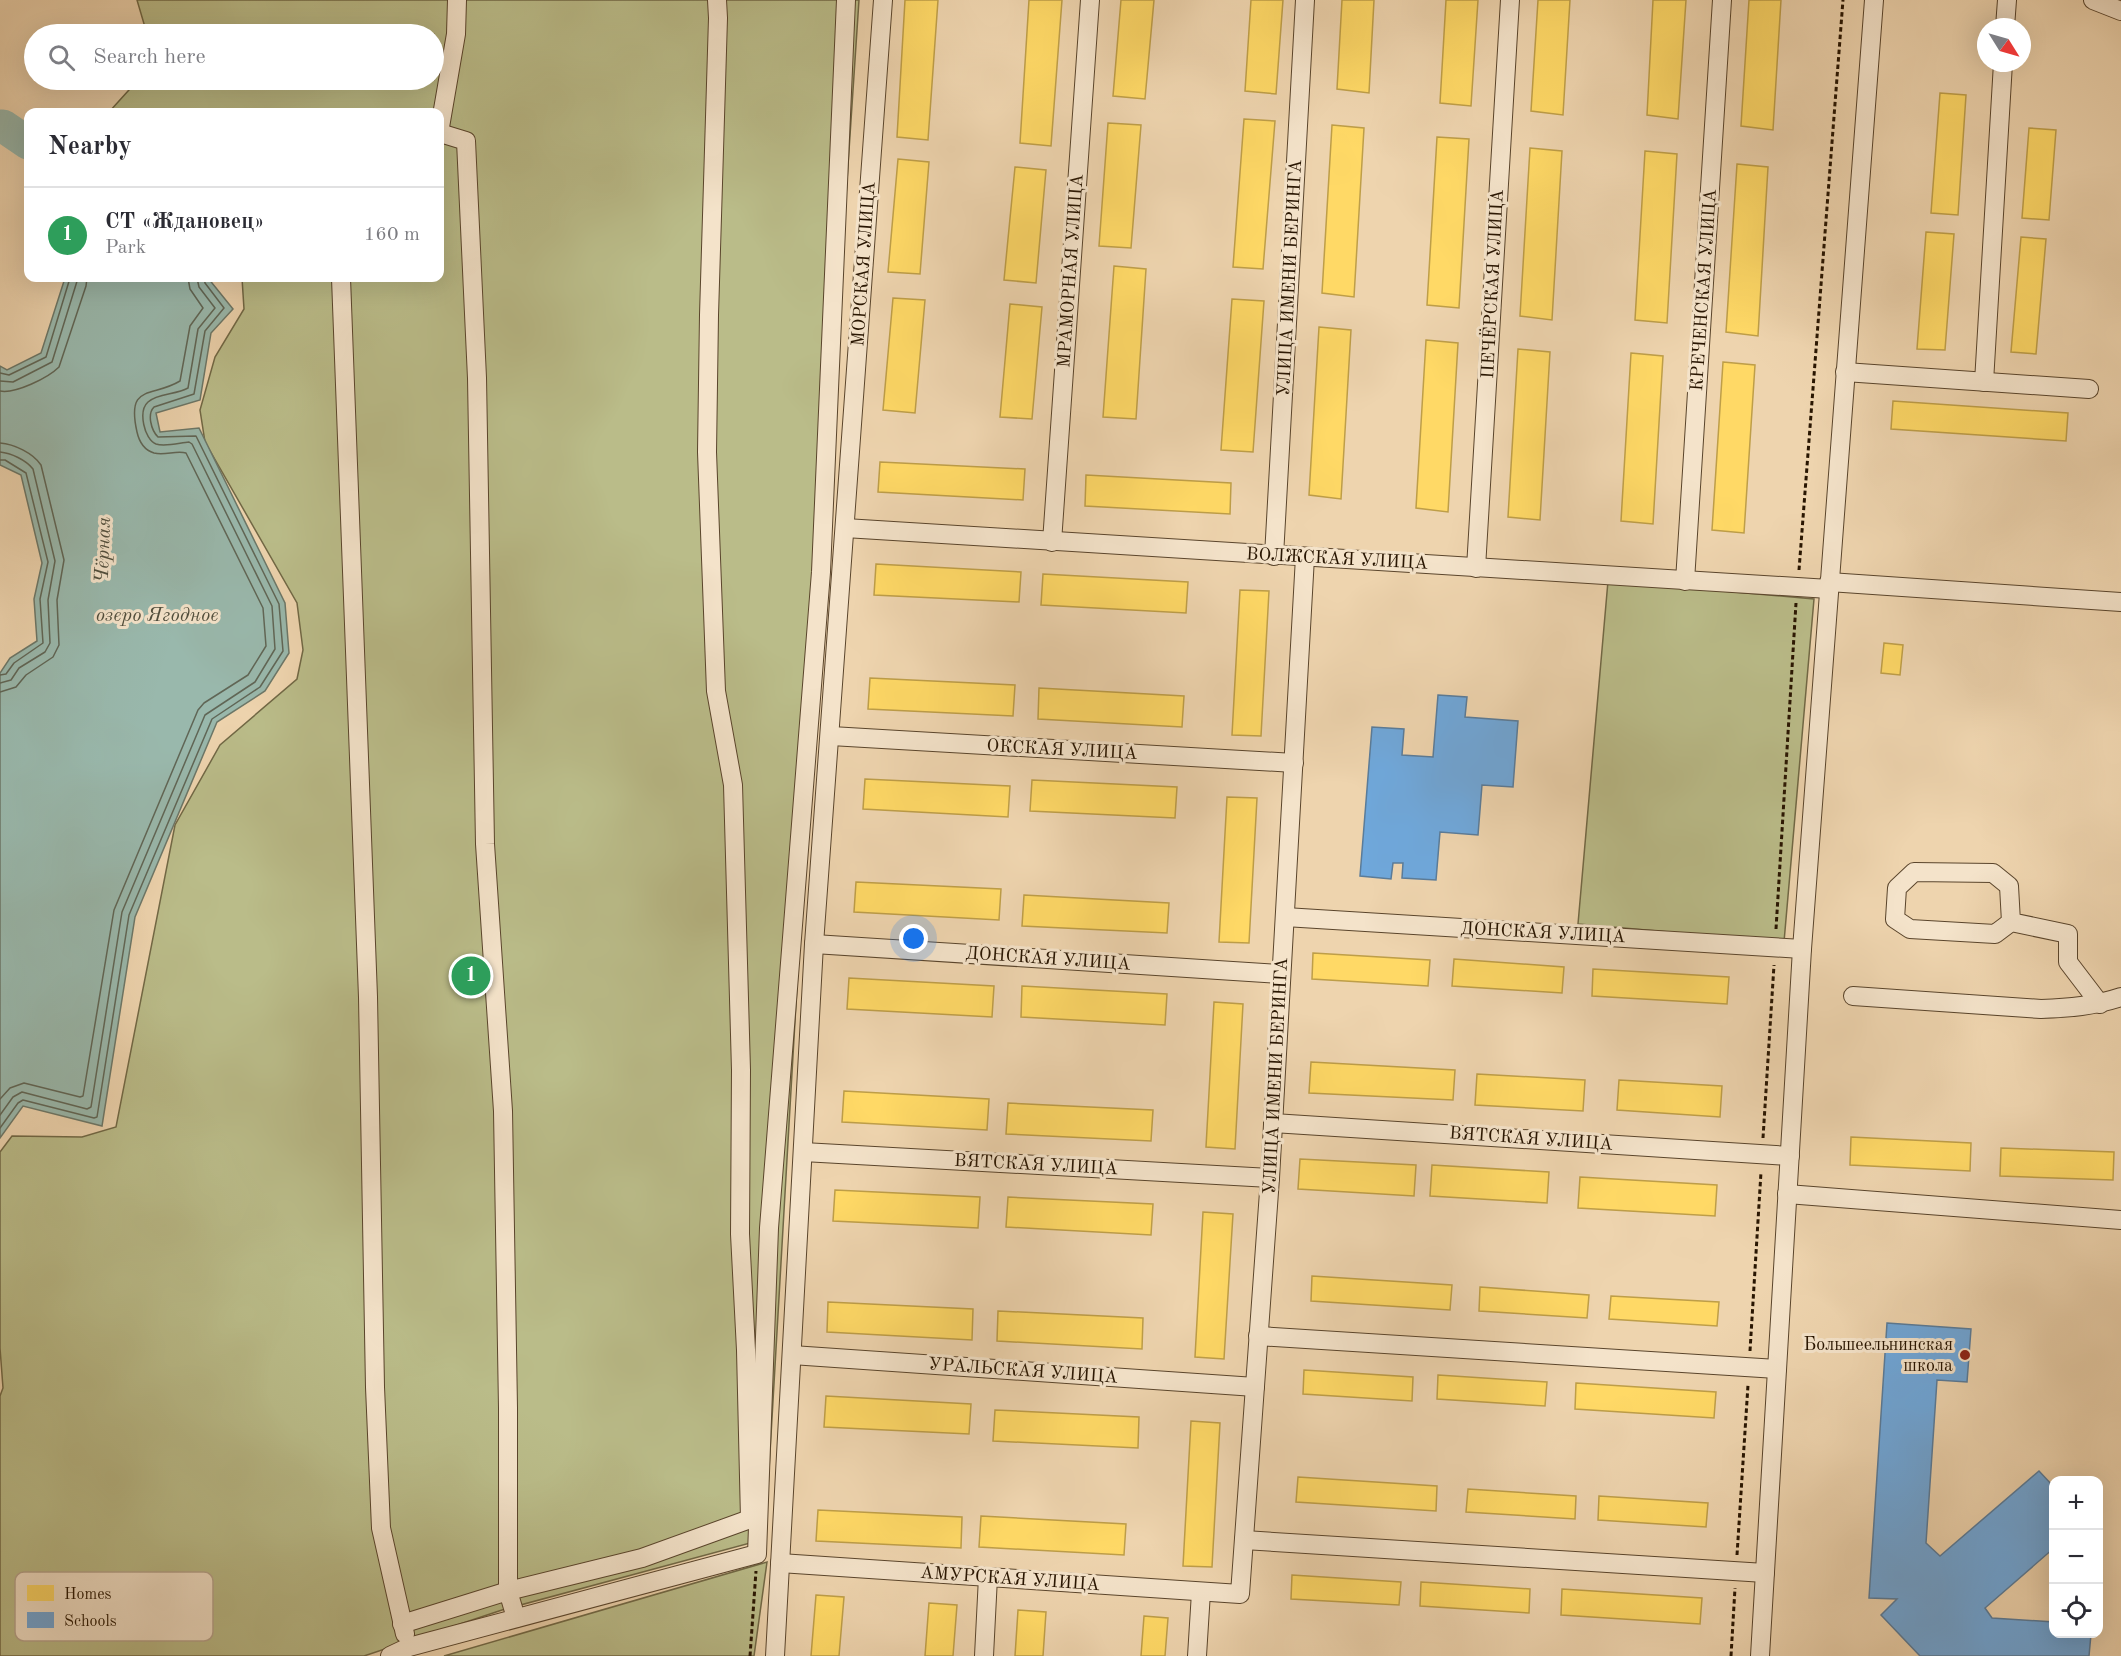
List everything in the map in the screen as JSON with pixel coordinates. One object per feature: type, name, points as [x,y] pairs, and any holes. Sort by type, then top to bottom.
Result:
[{"type":"street","points":[[443,108],[456,34],[456,0]]},
{"type":"street","points":[[402,1624],[508,1591],[642,1558],[750,1520],[746,1350],[740,1234],[741,1059],[733,784],[716,691],[706,452],[717,0]]},
{"type":"street","points":[[390,1656],[409,1647],[757,1554],[769,1228],[821,572],[846,0]]},
{"type":"street","name":"МОРСКАЯ УЛИЦА","points":[[775,1656],[814,944],[883,0]]},
{"type":"street","name":"МРАМОРНАЯ УЛИЦА","points":[[1052,542],[1090,0]]},
{"type":"street","name":"УЛИЦА ИМЕНИ БЕРИНГА","points":[[1274,556],[1305,0]]},
{"type":"street","name":"ПЕЧЁРСКАЯ УЛИЦА","points":[[1476,568],[1510,0]]},
{"type":"street","name":"КРЕЧЕНСКАЯ УЛИЦА","points":[[1685,580],[1722,0]]},
{"type":"street","points":[[1760,1656],[1802,949],[1874,0]]},
{"type":"street","points":[[2006,18],[2007,0]]},
{"type":"street","points":[[1984,382],[2002,72]]},
{"type":"street","points":[[444,134],[466,141],[476,342],[485,844],[503,1111],[508,1408],[508,1591],[516,1618]]},
{"type":"street","points":[[341,282],[368,997],[375,1387],[381,1528],[409,1647]]},
{"type":"street","points":[[1845,372],[2089,389]]},
{"type":"street","name":"ВОЛЖСКАЯ УЛИЦА","points":[[845,528],[1797,587],[1829,586],[2121,602]]},
{"type":"street","name":"УЛИЦА ИМЕНИ БЕРИНГА","points":[[1240,1594],[1270,1179],[1305,557]]},
{"type":"street","name":"ОКСКАЯ УЛИЦА","points":[[831,736],[1294,764]]},
{"type":"street","points":[[2011,922],[2009,886],[1993,873],[1914,872],[1897,888],[1895,919],[1910,929],[1995,934],[2011,922],[2068,934],[2068,962],[2100,1004]]},
{"type":"street","name":"ДОНСКАЯ УЛИЦА","points":[[1285,917],[1802,949]]},
{"type":"street","name":"ДОНСКАЯ УЛИЦА","points":[[814,944],[1281,974]]},
{"type":"street","points":[[1853,996],[2041,1009],[2100,1004],[2121,997]]},
{"type":"street","name":"ВЯТСКАЯ УЛИЦА","points":[[1273,1123],[1790,1156]]},
{"type":"street","name":"ВЯТСКАЯ УЛИЦА","points":[[803,1152],[1270,1179]]},
{"type":"street","points":[[1787,1194],[2121,1220]]},
{"type":"street","points":[[1258,1336],[1777,1369]]},
{"type":"street","name":"УРАЛЬСКАЯ УЛИЦА","points":[[792,1355],[1255,1387]]},
{"type":"street","points":[[1244,1540],[1765,1573]]},
{"type":"street","name":"АМУРСКАЯ УЛИЦА","points":[[780,1563],[1240,1594]]},
{"type":"street","points":[[984,1656],[988,1577]]},
{"type":"street","points":[[1197,1656],[1201,1592]]},
{"type":"path","points":[[1731,1656],[1797,587],[1842,0]]},
{"type":"path","points":[[750,1656],[757,1554]]},
{"type":"green space","points":[[137,0],[859,0],[821,572],[765,1539],[502,1610],[364,1656],[0,1656],[0,1396],[3,1388],[0,1348],[0,1152],[12,1136],[82,1137],[116,1127],[175,825],[220,745],[297,679],[303,650],[297,603],[205,442],[200,410],[215,357],[244,309],[242,282],[444,282],[444,108],[113,108],[129,90],[444,90],[444,24],[144,24]]},
{"type":"green space","points":[[1608,581],[1814,599],[1784,942],[1578,924]]},
{"type":"green space","points":[[767,1562],[754,1656],[444,1656]]},
{"type":"water","name":"озеро Ягодное","points":[[64,282],[211,282],[233,309],[211,333],[200,400],[156,413],[160,432],[199,428],[285,603],[289,653],[265,691],[217,722],[135,917],[102,1126],[23,1106],[0,1138],[0,673],[10,658],[37,641],[34,599],[42,563],[21,475],[0,465],[0,366],[7,370],[41,353]]},
{"type":"building: Homes","points":[[905,0],[938,0],[928,140],[897,137]]},
{"type":"building: Homes","points":[[1029,0],[1062,0],[1051,146],[1020,143]]},
{"type":"building: Homes","points":[[1121,0],[1154,0],[1145,99],[1113,96]]},
{"type":"building: Homes","points":[[1251,0],[1283,0],[1276,94],[1245,91]]},
{"type":"building: Homes","points":[[1342,0],[1374,0],[1369,93],[1337,89]]},
{"type":"building: Homes","points":[[1446,0],[1478,0],[1471,106],[1440,103]]},
{"type":"building: Homes","points":[[1538,0],[1570,0],[1563,115],[1531,111]]},
{"type":"building: Homes","points":[[1653,0],[1686,0],[1678,119],[1647,115]]},
{"type":"building: Homes","points":[[1749,0],[1781,0],[1773,130],[1741,126]]},
{"type":"building: Homes","points":[[1940,93],[1966,95],[1958,215],[1931,213]]},
{"type":"building: Homes","points":[[1244,119],[1275,121],[1263,269],[1233,267]]},
{"type":"building: Homes","points":[[1108,123],[1141,125],[1131,248],[1099,246]]},
{"type":"building: Homes","points":[[1332,125],[1364,128],[1354,297],[1322,293]]},
{"type":"building: Homes","points":[[2029,128],[2056,130],[2049,220],[2022,218]]},
{"type":"building: Homes","points":[[1437,137],[1469,139],[1459,308],[1427,305]]},
{"type":"building: Homes","points":[[1530,148],[1562,151],[1552,320],[1520,316]]},
{"type":"building: Homes","points":[[1645,151],[1677,154],[1667,323],[1635,320]]},
{"type":"building: Homes","points":[[898,159],[929,162],[920,274],[888,272]]},
{"type":"building: Homes","points":[[1737,164],[1768,167],[1758,336],[1726,332]]},
{"type":"building: Homes","points":[[1015,167],[1046,170],[1036,283],[1004,280]]},
{"type":"building: Homes","points":[[1926,232],[1954,234],[1945,350],[1917,349]]},
{"type":"building: Homes","points":[[2021,237],[2046,239],[2036,354],[2011,352]]},
{"type":"building: Homes","points":[[1114,266],[1146,269],[1136,419],[1103,417]]},
{"type":"building: Homes","points":[[893,298],[925,300],[915,413],[883,410]]},
{"type":"building: Homes","points":[[1232,299],[1264,301],[1253,452],[1221,450]]},
{"type":"building: Homes","points":[[1010,304],[1042,307],[1032,419],[1000,417]]},
{"type":"building: Homes","points":[[1319,327],[1351,330],[1341,499],[1309,495]]},
{"type":"building: Homes","points":[[1426,340],[1458,343],[1448,512],[1416,508]]},
{"type":"building: Homes","points":[[1518,349],[1550,352],[1540,520],[1508,517]]},
{"type":"building: Homes","points":[[1631,353],[1663,356],[1653,524],[1621,521]]},
{"type":"building: Homes","points":[[1723,362],[1755,365],[1744,533],[1712,530]]},
{"type":"building: Homes","points":[[1893,401],[2068,413],[2066,441],[1891,429]]},
{"type":"building: Homes","points":[[880,462],[1025,469],[1023,500],[878,492]]},
{"type":"building: Homes","points":[[1086,475],[1231,483],[1230,514],[1085,506]]},
{"type":"building: Homes","points":[[876,564],[1021,572],[1019,602],[874,595]]},
{"type":"building: Homes","points":[[1043,574],[1188,582],[1186,613],[1041,605]]},
{"type":"building: Homes","points":[[1240,590],[1269,591],[1261,736],[1232,735]]},
{"type":"building: Homes","points":[[1884,643],[1903,645],[1900,675],[1881,673]]},
{"type":"building: Homes","points":[[870,678],[1015,685],[1013,716],[868,709]]},
{"type":"building: Homes","points":[[1039,688],[1184,696],[1182,727],[1038,719]]},
{"type":"building: Homes","points":[[865,779],[1010,786],[1008,817],[863,809]]},
{"type":"building: Homes","points":[[1032,780],[1177,787],[1175,818],[1030,811]]},
{"type":"building: Homes","points":[[1227,797],[1257,798],[1249,943],[1219,942]]},
{"type":"building: Homes","points":[[856,882],[1001,889],[999,920],[854,912]]},
{"type":"building: Homes","points":[[1024,895],[1169,903],[1167,933],[1022,926]]},
{"type":"building: Homes","points":[[1313,953],[1430,960],[1428,986],[1312,979]]},
{"type":"building: Homes","points":[[1454,959],[1564,967],[1562,993],[1452,986]]},
{"type":"building: Homes","points":[[1593,969],[1729,977],[1727,1004],[1592,996]]},
{"type":"building: Homes","points":[[849,978],[994,986],[992,1017],[847,1009]]},
{"type":"building: Homes","points":[[1022,986],[1167,994],[1165,1025],[1021,1017]]},
{"type":"building: Homes","points":[[1214,1002],[1243,1004],[1235,1149],[1206,1147]]},
{"type":"building: Homes","points":[[1311,1062],[1455,1070],[1453,1100],[1309,1093]]},
{"type":"building: Homes","points":[[1477,1074],[1585,1080],[1583,1111],[1475,1105]]},
{"type":"building: Homes","points":[[1619,1080],[1722,1086],[1720,1117],[1617,1110]]},
{"type":"building: Homes","points":[[844,1091],[989,1099],[987,1130],[842,1122]]},
{"type":"building: Homes","points":[[1008,1103],[1153,1110],[1151,1141],[1006,1134]]},
{"type":"building: Homes","points":[[1851,1137],[1971,1143],[1970,1171],[1850,1165]]},
{"type":"building: Homes","points":[[2001,1148],[2114,1152],[2113,1180],[2000,1176]]},
{"type":"building: Homes","points":[[1300,1159],[1416,1165],[1414,1196],[1298,1189]]},
{"type":"building: Homes","points":[[1432,1165],[1549,1172],[1547,1203],[1430,1196]]},
{"type":"building: Homes","points":[[1580,1177],[1717,1185],[1715,1216],[1578,1208]]},
{"type":"building: Homes","points":[[835,1190],[980,1197],[978,1228],[833,1221]]},
{"type":"building: Homes","points":[[1008,1197],[1153,1204],[1151,1235],[1006,1227]]},
{"type":"building: Homes","points":[[1203,1212],[1233,1214],[1224,1359],[1195,1357]]},
{"type":"building: Homes","points":[[1312,1276],[1452,1285],[1450,1310],[1311,1301]]},
{"type":"building: Homes","points":[[1480,1287],[1589,1295],[1587,1318],[1479,1311]]},
{"type":"building: Homes","points":[[1611,1296],[1719,1302],[1717,1326],[1609,1319]]},
{"type":"building: Homes","points":[[828,1302],[973,1309],[972,1340],[827,1332]]},
{"type":"building: Homes","points":[[998,1311],[1143,1318],[1142,1349],[997,1341]]},
{"type":"building: Homes","points":[[1304,1370],[1413,1377],[1412,1401],[1303,1394]]},
{"type":"building: Homes","points":[[1438,1375],[1547,1382],[1545,1406],[1437,1399]]},
{"type":"building: Homes","points":[[1576,1383],[1716,1392],[1714,1418],[1575,1409]]},
{"type":"building: Homes","points":[[826,1396],[971,1404],[969,1434],[824,1427]]},
{"type":"building: Homes","points":[[995,1410],[1139,1417],[1138,1448],[993,1441]]},
{"type":"building: Homes","points":[[1191,1421],[1220,1423],[1212,1567],[1183,1566]]},
{"type":"building: Homes","points":[[1298,1477],[1437,1486],[1436,1511],[1296,1502]]},
{"type":"building: Homes","points":[[1468,1489],[1576,1496],[1575,1519],[1466,1512]]},
{"type":"building: Homes","points":[[1599,1496],[1708,1503],[1706,1527],[1598,1520]]},
{"type":"building: Homes","points":[[818,1510],[962,1517],[961,1548],[816,1541]]},
{"type":"building: Homes","points":[[981,1516],[1126,1524],[1124,1555],[979,1547]]},
{"type":"building: Homes","points":[[1292,1575],[1401,1582],[1399,1605],[1291,1599]]},
{"type":"building: Homes","points":[[1421,1582],[1530,1589],[1529,1613],[1420,1606]]},
{"type":"building: Homes","points":[[1562,1589],[1702,1598],[1700,1624],[1561,1615]]},
{"type":"building: Homes","points":[[816,1595],[844,1597],[839,1656],[811,1656]]},
{"type":"building: Homes","points":[[929,1603],[957,1605],[953,1656],[925,1656]]},
{"type":"building: Homes","points":[[1018,1610],[1046,1612],[1043,1656],[1015,1656]]},
{"type":"building: Homes","points":[[1144,1616],[1168,1618],[1165,1656],[1141,1656]]},
{"type":"building: Schools","points":[[1438,695],[1467,697],[1465,717],[1518,721],[1513,787],[1482,785],[1478,835],[1440,832],[1436,880],[1402,878],[1403,863],[1393,863],[1391,879],[1360,876],[1372,727],[1404,729],[1402,755],[1433,757]]},
{"type":"building: Schools","points":[[1887,1323],[1971,1329],[1967,1382],[1937,1380],[1926,1543],[1940,1556],[2039,1471],[2049,1482],[2049,1552],[1985,1608],[1992,1618],[2049,1622],[2049,1638],[2091,1638],[2089,1656],[1920,1656],[1881,1615],[1897,1599],[1869,1598]]},
{"type":"waterway","name":"Чёрная","points":[[0,126],[24,140]]},
{"type":"place","name":"СТ «Ждановец»","points":[[471,976]]},
{"type":"place","name":"Большеельнинская школа","points":[[1965,1355]]}]
